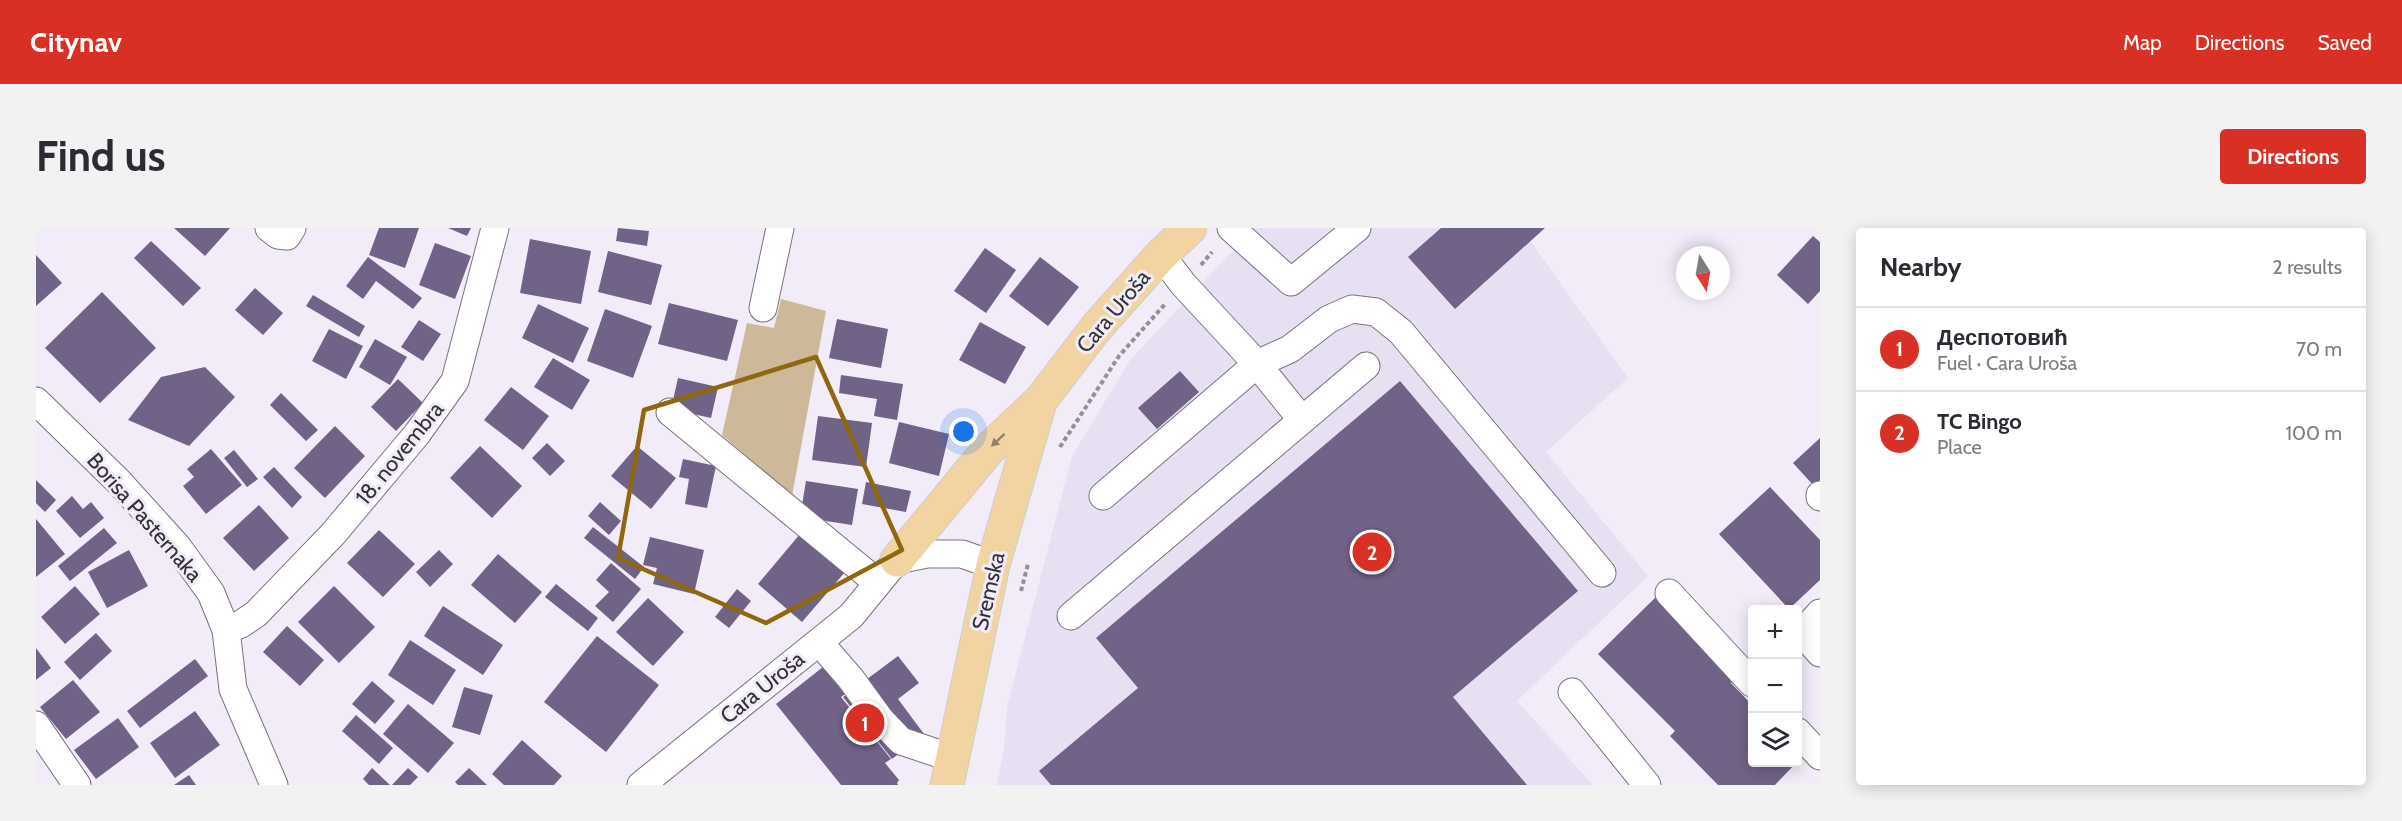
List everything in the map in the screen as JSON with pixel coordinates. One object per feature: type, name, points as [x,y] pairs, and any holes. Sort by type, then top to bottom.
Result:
[{"type":"main road","name":"Cara Uroša","points":[[1041,400],[1096,328],[1161,255],[1190,228]]},
{"type":"main road","name":"Sremska","points":[[950,772],[993,565],[1041,400]]},
{"type":"main road","points":[[888,572],[989,449],[1041,400]]},
{"type":"street","points":[[269,228],[278,236],[287,236],[292,228]]},
{"type":"street","name":"18. novembra","points":[[226,630],[256,614],[333,534],[417,434],[455,381],[495,228]]},
{"type":"street","points":[[763,308],[780,228]]},
{"type":"street","points":[[1232,229],[1291,282],[1357,228]]},
{"type":"street","points":[[1161,255],[1183,284],[1257,364],[1302,420]]},
{"type":"street","points":[[1103,496],[1257,364],[1290,349],[1329,319],[1352,309],[1376,312],[1401,332],[1602,573]]},
{"type":"street","points":[[1071,616],[1366,366]]},
{"type":"street","name":"Borisa Pasternaka","points":[[36,401],[119,482],[177,546],[211,593],[226,630],[232,689],[274,785]]},
{"type":"street","points":[[670,412],[888,572],[927,554],[962,554],[993,565]]},
{"type":"street","name":"Cara Uroša","points":[[641,785],[851,616],[888,572]]},
{"type":"street","points":[[1669,593],[1748,679]]},
{"type":"street","points":[[1820,613],[1802,633],[1820,653]]},
{"type":"street","points":[[819,642],[851,679],[880,719],[901,741],[950,772]]},
{"type":"street","points":[[1572,692],[1647,785]]},
{"type":"street","points":[[36,725],[77,785]]},
{"type":"street","points":[[1802,737],[1820,756]]},
{"type":"path","points":[[1057,452],[1119,356],[1232,229]]},
{"type":"path","points":[[1020,595],[1028,561]]},
{"type":"highlighted area","points":[[816,357],[902,550],[766,623],[618,558],[644,410]]},
{"type":"shaded area","points":[[1254,228],[1521,228],[1628,378],[1546,452],[1648,576],[1517,701],[1593,785],[997,785],[1004,749],[1007,707],[1072,456],[1130,360]]},
{"type":"shaded area","points":[[781,299],[826,311],[792,496],[722,435],[747,323],[774,328]]},
{"type":"building","points":[[174,228],[230,228],[205,256]]},
{"type":"building","points":[[379,228],[419,228],[405,268],[369,255]]},
{"type":"building","points":[[448,228],[471,228],[467,236]]},
{"type":"building","points":[[618,228],[649,231],[647,246],[616,241]]},
{"type":"building","points":[[1441,228],[1545,228],[1455,309],[1408,257]]},
{"type":"building","points":[[1813,236],[1820,242],[1820,291],[1808,304],[1777,275]]},
{"type":"building","points":[[530,239],[591,251],[581,304],[520,293]]},
{"type":"building","points":[[151,241],[201,288],[183,306],[134,258]]},
{"type":"building","points":[[435,243],[471,256],[455,299],[419,285]]},
{"type":"building","points":[[985,248],[1016,270],[986,313],[954,291]]},
{"type":"building","points":[[608,251],[662,265],[651,305],[598,292]]},
{"type":"building","points":[[36,255],[62,283],[36,306]]},
{"type":"building","points":[[368,257],[422,298],[413,309],[376,281],[363,299],[346,286]]},
{"type":"building","points":[[1040,257],[1079,287],[1048,326],[1009,296]]},
{"type":"building","points":[[255,288],[283,313],[263,335],[235,310]]},
{"type":"building","points":[[102,292],[156,348],[100,403],[45,348]]},
{"type":"building","points":[[313,295],[365,326],[359,337],[306,306]]},
{"type":"building","points":[[669,303],[738,320],[727,361],[658,344]]},
{"type":"building","points":[[538,304],[589,328],[573,363],[522,338]]},
{"type":"building","points":[[605,309],[652,326],[633,378],[587,361]]},
{"type":"building","points":[[837,319],[888,329],[881,368],[829,358]]},
{"type":"building","points":[[419,320],[441,334],[423,361],[401,347]]},
{"type":"building","points":[[980,322],[1026,347],[1005,384],[959,360]]},
{"type":"building","points":[[329,329],[363,346],[346,379],[312,361]]},
{"type":"building","points":[[375,339],[407,357],[390,385],[359,367]]},
{"type":"building","points":[[553,358],[590,380],[572,410],[534,387]]},
{"type":"building","points":[[205,367],[235,397],[189,446],[128,420],[161,377]]},
{"type":"building","points":[[1180,371],[1199,392],[1157,429],[1138,408]]},
{"type":"building","points":[[841,375],[903,384],[897,420],[874,416],[877,399],[839,393]]},
{"type":"building","points":[[678,378],[718,387],[711,418],[671,409]]},
{"type":"building","points":[[398,379],[423,403],[396,431],[371,407]]},
{"type":"building","points":[[1400,381],[1578,591],[1453,697],[1527,785],[1051,785],[1039,771],[1138,688],[1096,638]]},
{"type":"building","points":[[511,387],[549,416],[523,450],[484,420]]},
{"type":"building","points":[[281,393],[318,430],[306,441],[270,405]]},
{"type":"building","points":[[818,416],[872,423],[866,467],[812,460]]},
{"type":"building","points":[[899,422],[949,434],[939,476],[889,463]]},
{"type":"building","points":[[335,426],[365,456],[325,498],[294,468]]},
{"type":"building","points":[[1820,438],[1820,480],[1814,486],[1793,463]]},
{"type":"building","points":[[547,443],[565,461],[550,476],[532,458]]},
{"type":"building","points":[[480,446],[522,486],[492,518],[450,478]]},
{"type":"building","points":[[637,446],[676,478],[651,509],[611,476]]},
{"type":"building","points":[[211,449],[242,485],[206,514],[183,486],[194,477],[187,469]]},
{"type":"building","points":[[234,450],[258,479],[247,487],[224,458]]},
{"type":"building","points":[[683,459],[716,466],[707,508],[685,504],[689,479],[679,477]]},
{"type":"building","points":[[274,467],[302,497],[292,508],[263,477]]},
{"type":"building","points":[[36,480],[56,500],[45,512],[36,503]]},
{"type":"building","points":[[806,481],[858,489],[852,525],[800,517]]},
{"type":"building","points":[[866,482],[911,491],[906,512],[862,504]]},
{"type":"building","points":[[1770,487],[1820,540],[1820,580],[1793,605],[1785,605],[1719,534]]},
{"type":"building","points":[[72,496],[83,509],[91,502],[104,518],[80,538],[56,511]]},
{"type":"building","points":[[600,502],[621,521],[609,535],[588,516]]},
{"type":"building","points":[[259,505],[289,538],[254,571],[223,538]]},
{"type":"building","points":[[36,519],[65,554],[36,577]]},
{"type":"building","points":[[593,527],[644,567],[635,579],[584,538]]},
{"type":"building","points":[[104,528],[117,543],[70,581],[58,566]]},
{"type":"building","points":[[379,530],[415,564],[383,597],[347,563]]},
{"type":"building","points":[[800,534],[845,572],[802,622],[758,584]]},
{"type":"building","points":[[650,537],[704,550],[694,594],[653,584],[657,568],[643,565]]},
{"type":"building","points":[[129,550],[148,586],[107,608],[88,572]]},
{"type":"building","points":[[439,550],[453,564],[430,587],[416,572]]},
{"type":"building","points":[[498,554],[542,592],[515,623],[471,585]]},
{"type":"building","points":[[611,563],[641,589],[613,622],[595,606],[609,592],[596,580]]},
{"type":"building","points":[[556,584],[598,618],[588,631],[545,597]]},
{"type":"building","points":[[75,586],[100,614],[65,644],[41,617]]},
{"type":"building","points":[[334,586],[375,627],[339,663],[298,622]]},
{"type":"building","points":[[737,589],[751,601],[729,628],[715,617]]},
{"type":"building","points":[[1658,595],[1738,676],[1731,683],[1748,701],[1748,767],[1792,767],[1775,785],[1718,785],[1670,736],[1675,731],[1598,654]]},
{"type":"building","points":[[648,598],[684,632],[653,666],[616,632]]},
{"type":"building","points":[[443,606],[503,645],[483,675],[424,636]]},
{"type":"building","points":[[287,626],[324,660],[300,686],[263,652]]},
{"type":"building","points":[[96,633],[112,651],[80,680],[64,662]]},
{"type":"building","points":[[597,636],[659,685],[606,752],[544,702]]},
{"type":"building","points":[[410,640],[456,670],[433,705],[388,675]]},
{"type":"building","points":[[36,648],[51,668],[36,680]]},
{"type":"building","points":[[898,656],[919,683],[898,699],[924,734],[892,759],[843,697]]},
{"type":"building","points":[[195,659],[208,676],[140,728],[127,711]]},
{"type":"building","points":[[823,667],[845,694],[841,697],[891,759],[885,763],[899,780],[898,785],[841,785],[776,704]]},
{"type":"building","points":[[73,680],[100,712],[66,739],[40,707]]},
{"type":"building","points":[[372,681],[395,701],[375,724],[352,704]]},
{"type":"building","points":[[464,687],[493,695],[480,735],[452,727]]},
{"type":"building","points":[[408,704],[454,743],[428,773],[383,734]]},
{"type":"building","points":[[195,711],[220,745],[175,778],[150,743]]},
{"type":"building","points":[[356,715],[393,748],[379,764],[342,731]]},
{"type":"building","points":[[118,718],[139,747],[96,779],[74,750]]},
{"type":"building","points":[[522,740],[562,776],[554,785],[504,785],[492,774]]},
{"type":"building","points":[[372,768],[390,785],[369,785],[363,779]]},
{"type":"building","points":[[408,768],[418,777],[410,785],[392,785]]},
{"type":"building","points":[[469,768],[487,785],[458,785],[455,782]]},
{"type":"building","points":[[189,775],[196,785],[174,785]]},
{"type":"place","name":"TC Bingo","points":[[1372,552]]},
{"type":"place","name":"Деспотовић","points":[[865,723]]}]
